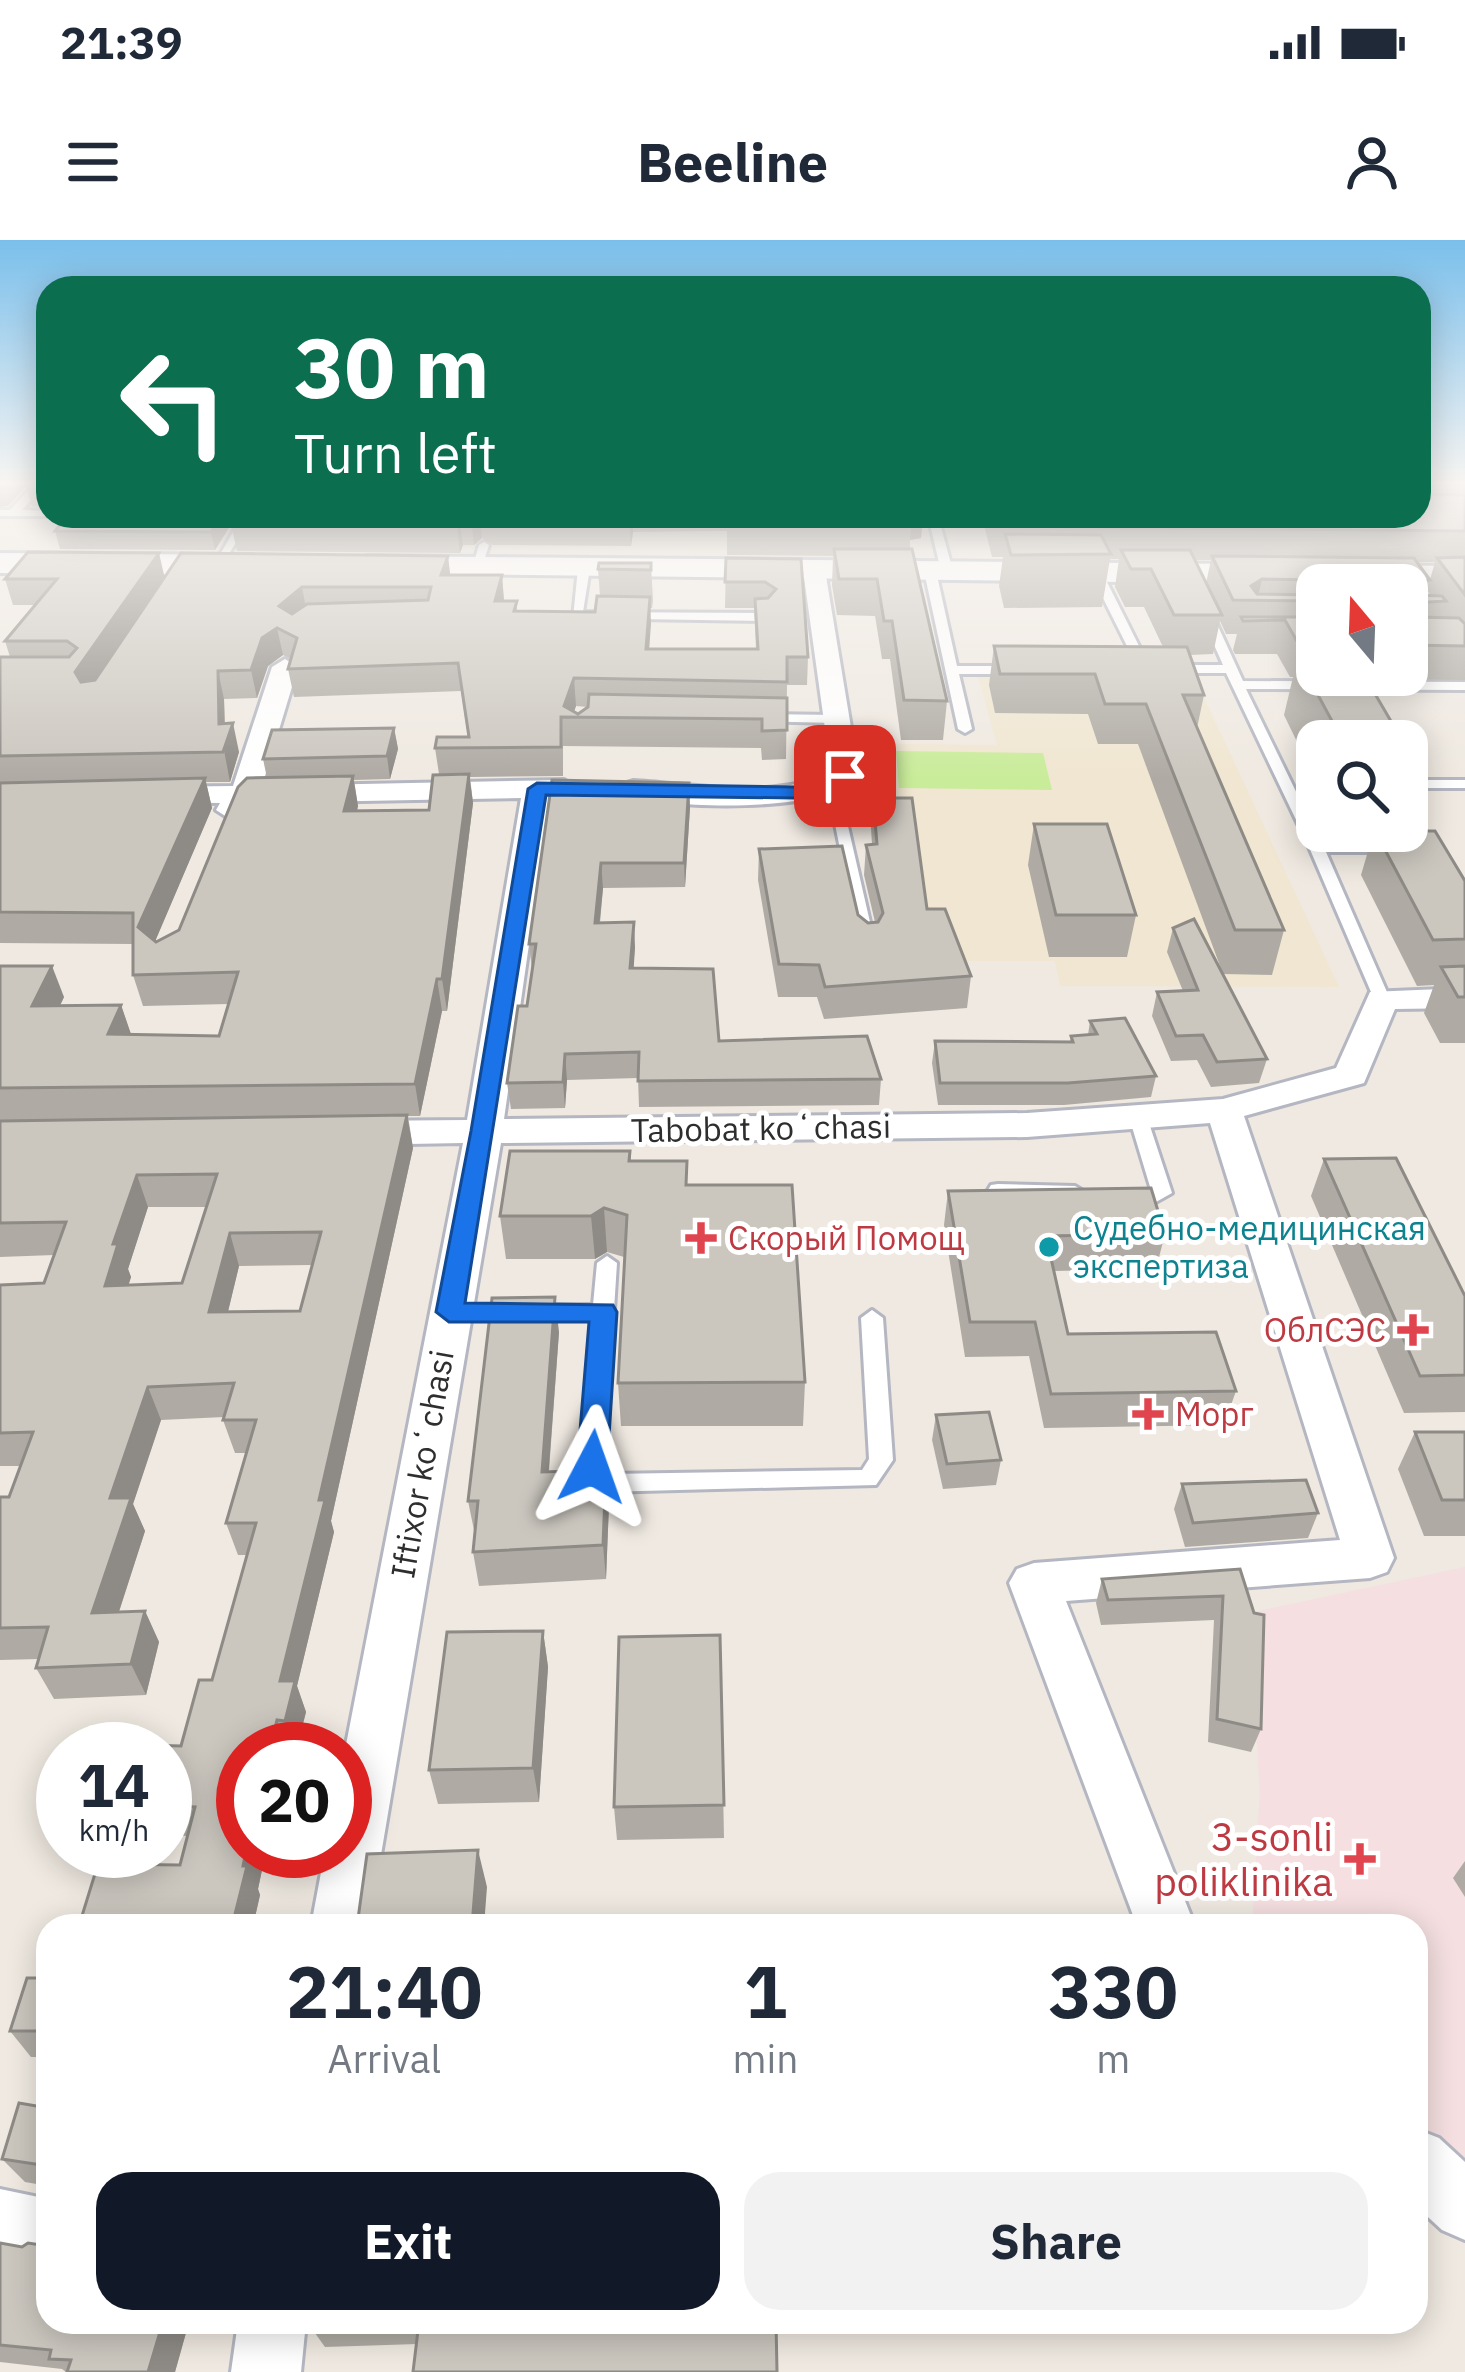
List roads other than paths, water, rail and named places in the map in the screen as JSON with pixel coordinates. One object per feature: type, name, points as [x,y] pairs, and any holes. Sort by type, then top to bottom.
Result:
[{"type":"main road","points":[[1148,580],[1194,588],[1430,580]]},
{"type":"street","points":[[134,796],[537,789],[795,793],[832,787],[845,776],[816,580]]},
{"type":"street","points":[[220,832],[228,811],[245,794],[285,667]]},
{"type":"street","name":"Iftixor koʻchasi","points":[[342,1914],[484,1131],[537,789]]},
{"type":"street","points":[[1382,999],[1465,998]]},
{"type":"street","name":"Tabobat koʻchasi","points":[[322,1133],[1028,1125],[1224,1109],[1351,1076],[1382,999]]},
{"type":"street","points":[[1161,1914],[1034,1583],[1370,1558],[1224,1109]]},
{"type":"street","points":[[1428,2172],[1465,2207]]},
{"type":"street","points":[[0,2222],[36,2230]]},
{"type":"street","points":[[266,2372],[271,2334]]},
{"type":"lane","points":[[582,580],[577,615],[765,617]]},
{"type":"lane","points":[[940,580],[965,729]]},
{"type":"lane","points":[[1100,580],[1144,669]]},
{"type":"lane","points":[[1194,588],[1296,805]]},
{"type":"lane","points":[[1219,642],[1238,642]]},
{"type":"lane","points":[[1123,669],[1231,669]]},
{"type":"lane","points":[[952,670],[1037,670]]},
{"type":"lane","points":[[1238,685],[1465,686]]},
{"type":"lane","points":[[731,717],[836,719]]},
{"type":"lane","points":[[1428,784],[1465,784]]},
{"type":"lane","points":[[832,787],[868,946]]},
{"type":"lane","points":[[1318,852],[1382,999]]},
{"type":"lane","points":[[983,1191],[1048,1189],[1147,1202],[1162,1192],[1138,1117]]},
{"type":"lane","points":[[607,1263],[592,1467],[603,1483],[868,1479],[881,1460],[872,1318]]},
{"type":"lane","points":[[449,1312],[604,1312]]},
{"type":"place","name":"Скорый Помощ","points":[[701,1238]]},
{"type":"place","name":"Судебно-медицинская экспертиза","points":[[1049,1247]]},
{"type":"place","name":"ОблСЭС","points":[[1413,1330]]},
{"type":"place","name":"Морг","points":[[1148,1414]]},
{"type":"place","name":"3-sonli poliklinika","points":[[1360,1859]]}]
